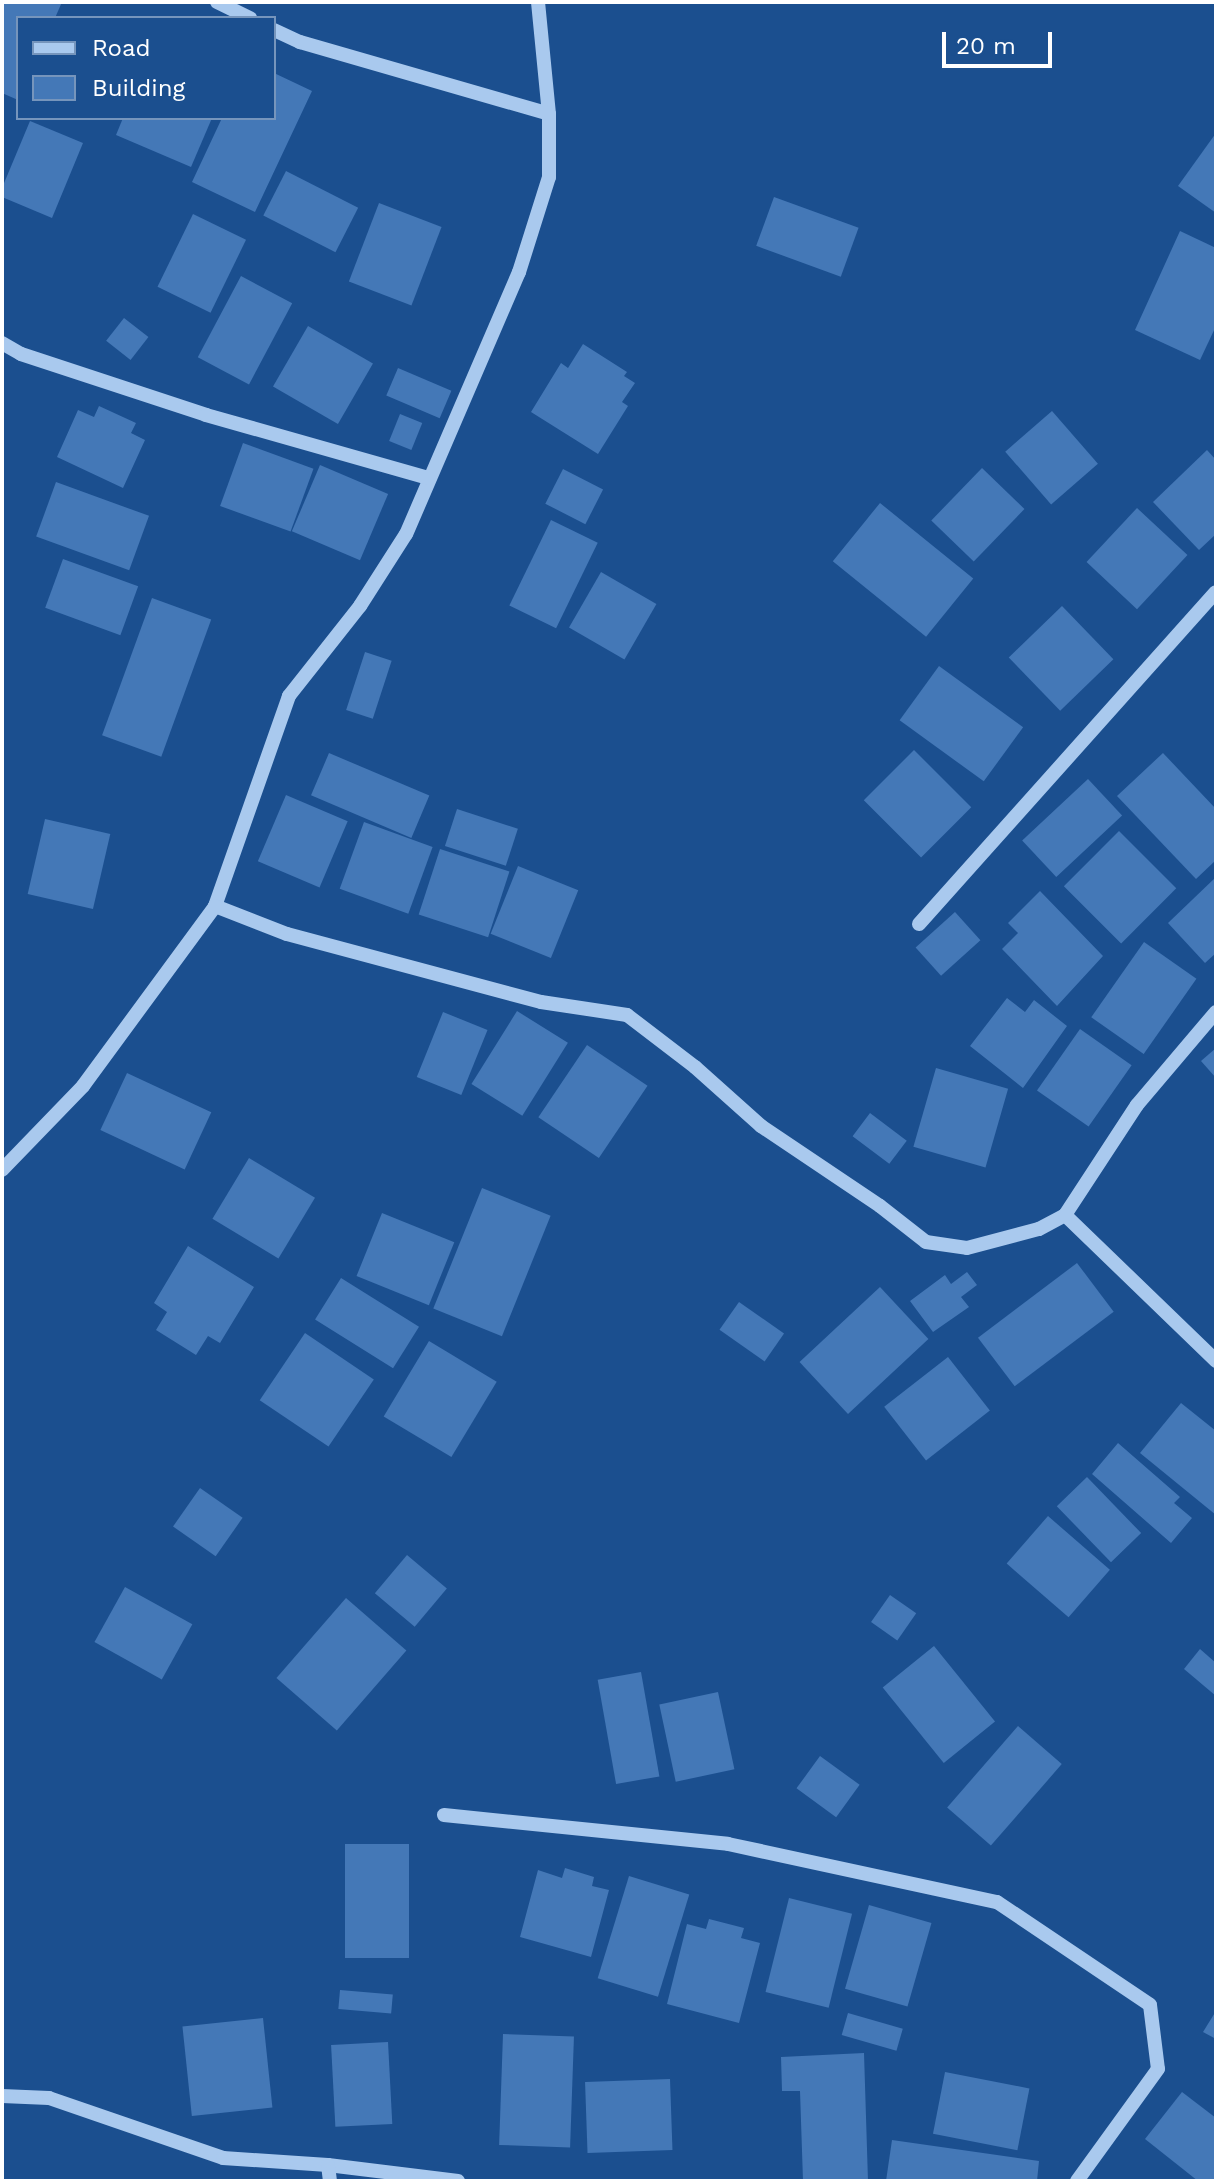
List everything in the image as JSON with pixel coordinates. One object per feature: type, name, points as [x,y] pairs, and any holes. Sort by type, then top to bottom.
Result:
[{"type":"street","points":[[217,2],[246,16]]},
{"type":"street","points":[[2,1170],[83,1086],[215,906],[289,696],[360,606],[406,534],[519,272],[549,177],[549,114],[538,2]]},
{"type":"street","points":[[276,31],[300,42],[549,114]]},
{"type":"street","points":[[2,343],[21,354],[206,415],[428,478]]},
{"type":"street","points":[[919,924],[1216,592]]},
{"type":"street","points":[[215,906],[287,934],[541,1002],[627,1015],[695,1067],[761,1126],[880,1206],[926,1242],[967,1248],[1039,1229],[1065,1215],[1137,1105],[1216,1012]]},
{"type":"street","points":[[1065,1215],[1216,1361]]},
{"type":"street","points":[[444,1815],[728,1844],[997,1902],[1150,2005],[1158,2069],[1077,2181]]},
{"type":"street","points":[[2,2096],[49,2098],[223,2158],[328,2165],[458,2181]]},
{"type":"street","points":[[328,2165],[330,2181]]},
{"type":"building","points":[[2,2],[62,2],[56,16],[16,16],[16,99],[2,93]]},
{"type":"building","points":[[276,74],[312,91],[255,212],[192,182],[221,120],[276,120]]},
{"type":"building","points":[[122,120],[211,120],[191,167],[116,135]]},
{"type":"building","points":[[30,121],[83,143],[52,218],[2,197],[2,188]]},
{"type":"building","points":[[1216,133],[1216,213],[1178,186]]},
{"type":"building","points":[[286,171],[358,208],[335,252],[263,216]]},
{"type":"building","points":[[774,197],[859,228],[841,277],[756,246]]},
{"type":"building","points":[[379,203],[442,227],[411,305],[349,281]]},
{"type":"building","points":[[193,214],[246,240],[211,313],[157,287]]},
{"type":"building","points":[[1180,231],[1216,248],[1216,326],[1200,360],[1135,330]]},
{"type":"building","points":[[241,276],[292,303],[249,384],[198,357]]},
{"type":"building","points":[[124,318],[148,337],[131,360],[106,341]]},
{"type":"building","points":[[308,326],[373,364],[338,424],[273,387]]},
{"type":"building","points":[[583,344],[627,372],[624,376],[635,383],[622,402],[628,406],[598,454],[531,412],[561,363],[568,368]]},
{"type":"building","points":[[398,368],[451,391],[440,418],[386,396]]},
{"type":"building","points":[[99,406],[136,423],[131,433],[145,440],[123,488],[57,457],[78,410],[94,417]]},
{"type":"building","points":[[1052,411],[1098,464],[1051,505],[1005,452]]},
{"type":"building","points":[[400,414],[422,423],[411,450],[389,441]]},
{"type":"building","points":[[243,443],[313,469],[291,532],[220,506]]},
{"type":"building","points":[[1207,450],[1216,460],[1216,534],[1199,550],[1153,502]]},
{"type":"building","points":[[320,465],[388,494],[360,560],[292,531]]},
{"type":"building","points":[[982,468],[1024,509],[974,561],[931,521]]},
{"type":"building","points":[[563,469],[603,489],[585,524],[545,504]]},
{"type":"building","points":[[56,482],[149,516],[129,570],[36,537]]},
{"type":"building","points":[[880,503],[973,579],[926,637],[833,561]]},
{"type":"building","points":[[1137,508],[1187,555],[1137,609],[1087,562]]},
{"type":"building","points":[[551,520],[598,543],[556,628],[509,605]]},
{"type":"building","points":[[63,559],[138,586],[120,635],[45,608]]},
{"type":"building","points":[[601,572],[656,604],[624,659],[569,627]]},
{"type":"building","points":[[152,598],[211,620],[161,757],[102,735]]},
{"type":"building","points":[[1062,606],[1113,659],[1060,711],[1009,657]]},
{"type":"building","points":[[365,652],[392,661],[373,719],[346,710]]},
{"type":"building","points":[[939,666],[1023,727],[984,781],[900,720]]},
{"type":"building","points":[[914,750],[971,807],[921,857],[864,800]]},
{"type":"building","points":[[329,753],[429,796],[411,838],[311,795]]},
{"type":"building","points":[[1163,753],[1216,809],[1216,860],[1196,879],[1117,796]]},
{"type":"building","points":[[1088,779],[1122,816],[1056,877],[1022,840]]},
{"type":"building","points":[[286,795],[348,821],[320,887],[258,861]]},
{"type":"building","points":[[457,809],[518,829],[506,866],[445,846]]},
{"type":"building","points":[[45,819],[110,834],[93,909],[28,894]]},
{"type":"building","points":[[364,822],[433,847],[408,914],[340,889]]},
{"type":"building","points":[[1119,831],[1176,888],[1121,943],[1064,886]]},
{"type":"building","points":[[440,849],[509,872],[488,937],[419,915]]},
{"type":"building","points":[[518,866],[578,890],[551,958],[491,934]]},
{"type":"building","points":[[1216,877],[1216,953],[1205,963],[1168,923]]},
{"type":"building","points":[[1040,891],[1103,956],[1057,1006],[1002,949],[1018,933],[1008,923]]},
{"type":"building","points":[[955,912],[980,940],[941,976],[916,947]]},
{"type":"building","points":[[1144,942],[1196,979],[1144,1054],[1091,1017]]},
{"type":"building","points":[[1007,998],[1025,1012],[1034,1000],[1067,1026],[1023,1088],[970,1046]]},
{"type":"building","points":[[517,1011],[568,1043],[522,1116],[471,1084]]},
{"type":"building","points":[[443,1012],[488,1030],[461,1095],[417,1077]]},
{"type":"building","points":[[1080,1029],[1132,1065],[1089,1127],[1037,1090]]},
{"type":"building","points":[[587,1045],[648,1086],[599,1158],[538,1117]]},
{"type":"building","points":[[1216,1048],[1216,1078],[1201,1061]]},
{"type":"building","points":[[936,1068],[1008,1089],[985,1167],[913,1147]]},
{"type":"building","points":[[127,1073],[211,1112],[185,1169],[100,1130]]},
{"type":"building","points":[[870,1113],[907,1141],[889,1164],[853,1136]]},
{"type":"building","points":[[249,1158],[315,1198],[278,1259],[212,1219]]},
{"type":"building","points":[[482,1188],[551,1216],[502,1336],[433,1309]]},
{"type":"building","points":[[382,1213],[454,1242],[429,1305],[357,1276]]},
{"type":"building","points":[[188,1246],[254,1287],[220,1343],[208,1336],[196,1355],[156,1330],[167,1312],[154,1303]]},
{"type":"building","points":[[1077,1263],[1114,1312],[1015,1386],[978,1338]]},
{"type":"building","points":[[967,1272],[977,1285],[961,1297],[969,1307],[933,1332],[910,1301],[945,1275],[951,1284]]},
{"type":"building","points":[[341,1278],[419,1327],[393,1368],[315,1320]]},
{"type":"building","points":[[880,1287],[928,1339],[848,1414],[800,1362]]},
{"type":"building","points":[[739,1302],[784,1334],[765,1361],[719,1330]]},
{"type":"building","points":[[305,1333],[374,1379],[329,1447],[260,1400]]},
{"type":"building","points":[[429,1341],[497,1382],[451,1457],[384,1416]]},
{"type":"building","points":[[948,1357],[990,1411],[926,1460],[884,1407]]},
{"type":"building","points":[[1181,1403],[1216,1431],[1216,1515],[1140,1453]]},
{"type":"building","points":[[1118,1443],[1180,1497],[1174,1503],[1192,1518],[1171,1543],[1092,1474]]},
{"type":"building","points":[[1087,1477],[1141,1533],[1111,1562],[1057,1506]]},
{"type":"building","points":[[200,1488],[243,1518],[216,1556],[173,1527]]},
{"type":"building","points":[[1048,1516],[1110,1570],[1069,1617],[1007,1564]]},
{"type":"building","points":[[407,1555],[447,1588],[415,1627],[375,1593]]},
{"type":"building","points":[[125,1587],[192,1624],[162,1679],[94,1642]]},
{"type":"building","points":[[890,1595],[916,1613],[897,1640],[871,1622]]},
{"type":"building","points":[[346,1598],[406,1650],[337,1730],[276,1678]]},
{"type":"building","points":[[934,1646],[995,1721],[944,1763],[883,1688]]},
{"type":"building","points":[[1200,1649],[1216,1663],[1216,1696],[1184,1669]]},
{"type":"building","points":[[641,1672],[659,1776],[616,1784],[598,1680]]},
{"type":"building","points":[[718,1692],[734,1769],[676,1782],[659,1704]]},
{"type":"building","points":[[1018,1726],[1062,1764],[991,1846],[947,1808]]},
{"type":"building","points":[[820,1756],[860,1785],[836,1817],[796,1788]]},
{"type":"building","points":[[345,1844],[409,1844],[409,1958],[345,1958]]},
{"type":"building","points":[[565,1868],[594,1877],[592,1886],[609,1890],[591,1957],[520,1937],[538,1870],[562,1878]]},
{"type":"building","points":[[629,1876],[689,1894],[658,1997],[598,1978]]},
{"type":"building","points":[[789,1898],[852,1914],[829,2008],[766,1992]]},
{"type":"building","points":[[869,1905],[931,1923],[908,2007],[845,1989]]},
{"type":"building","points":[[709,1919],[744,1928],[741,1938],[760,1943],[739,2023],[667,2004],[687,1924],[706,1929]]},
{"type":"building","points":[[340,1990],[393,1995],[391,2014],[338,2009]]},
{"type":"building","points":[[1216,2011],[1216,2039],[1203,2032]]},
{"type":"building","points":[[848,2013],[903,2029],[896,2051],[842,2035]]},
{"type":"building","points":[[263,2018],[272,2108],[192,2116],[182,2026]]},
{"type":"building","points":[[503,2034],[574,2036],[570,2147],[499,2145]]},
{"type":"building","points":[[388,2042],[392,2124],[335,2127],[331,2045]]},
{"type":"building","points":[[864,2053],[868,2181],[803,2181],[800,2091],[782,2091],[781,2057]]},
{"type":"building","points":[[945,2072],[1029,2088],[1017,2150],[933,2134]]},
{"type":"building","points":[[670,2079],[672,2150],[588,2153],[585,2082]]},
{"type":"building","points":[[1182,2092],[1216,2118],[1216,2181],[1198,2181],[1145,2139]]},
{"type":"building","points":[[892,2140],[1039,2161],[1037,2181],[886,2181]]}]
